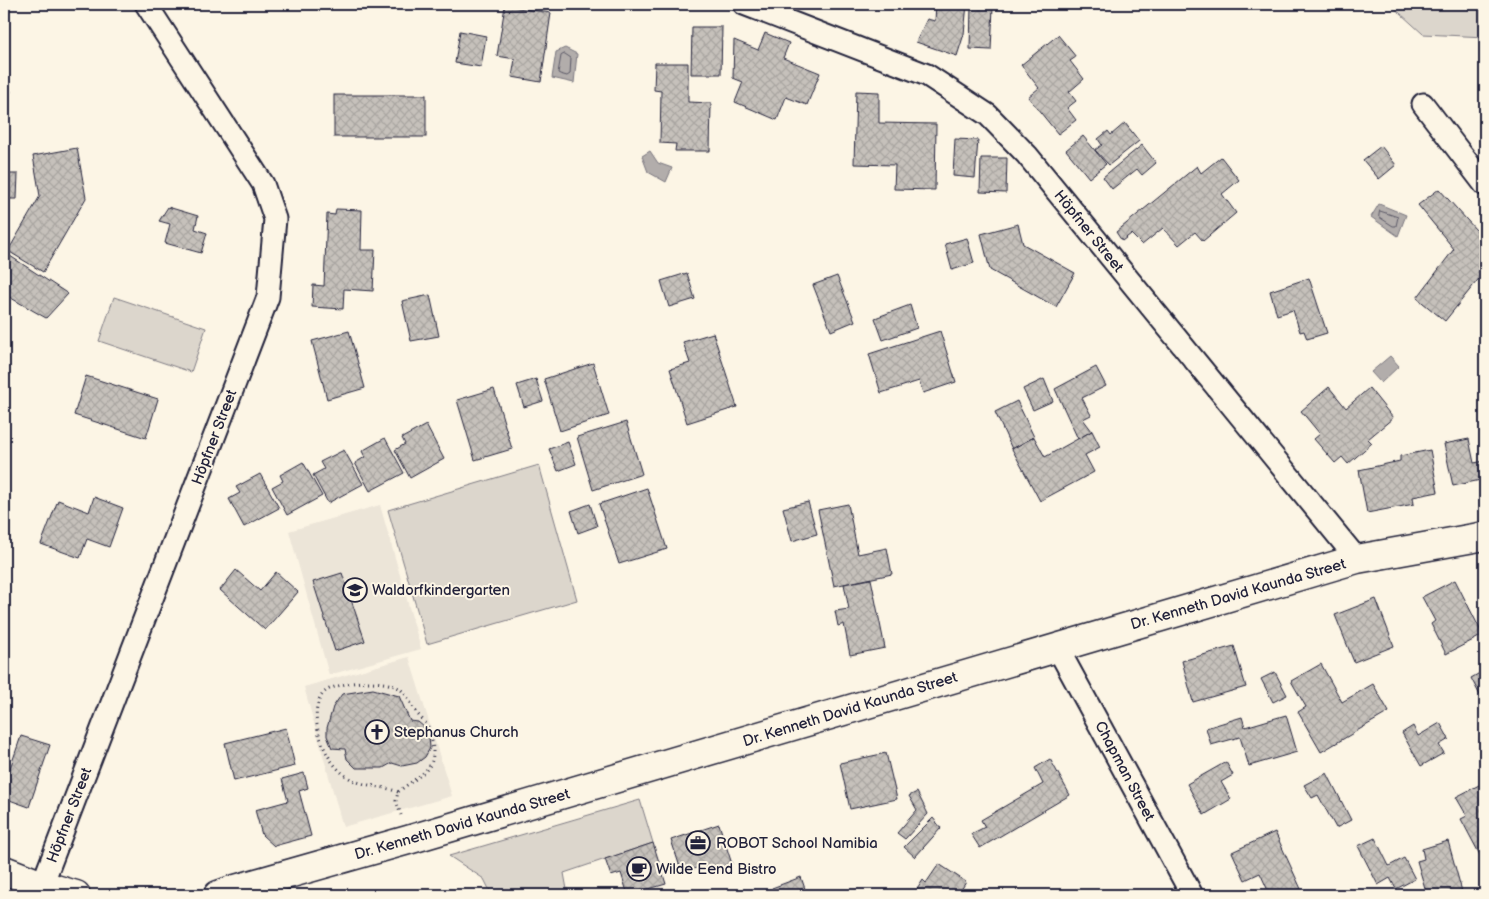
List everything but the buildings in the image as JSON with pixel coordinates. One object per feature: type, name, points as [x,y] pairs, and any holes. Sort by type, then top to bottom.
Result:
[{"type":"street","name":"Höpfner Street","points":[[42,885],[268,297],[275,219],[263,184],[146,4]]},
{"type":"street","name":"Höpfner Street","points":[[744,4],[926,75],[988,115],[1027,155],[1357,559]]},
{"type":"street","points":[[1423,104],[1485,185]]},
{"type":"street","name":"Dr. Kenneth David Kaunda Street","points":[[218,895],[1357,559],[1485,536]]},
{"type":"street","name":"Chapman Street","points":[[1057,647],[1192,895]]},
{"type":"street","points":[[4,870],[42,885],[76,895]]},
{"type":"path","points":[[398,792],[365,784],[347,777],[330,760],[317,724],[317,710],[320,699],[326,691],[337,686],[361,682],[376,681],[395,686],[406,696],[426,725],[430,735],[433,756],[430,765],[398,792],[396,801],[408,840]]},
{"type":"shaded area","points":[[1390,4],[1485,4],[1485,37],[1423,34]]},
{"type":"shaded area","points":[[114,297],[206,328],[191,372],[99,341]]},
{"type":"shaded area","points":[[539,465],[577,600],[427,644],[388,510]]},
{"type":"shaded area","name":"Waldorfkindergarten","points":[[380,505],[421,649],[329,675],[289,531]]},
{"type":"shaded area","points":[[409,657],[452,796],[343,827],[304,687]]},
{"type":"shaded area","points":[[640,800],[653,843],[564,873],[568,895],[492,895],[484,879],[449,856]]},
{"type":"water","points":[[565,48],[577,54],[574,83],[552,78],[556,52]]},
{"type":"water","points":[[650,151],[658,163],[672,168],[666,182],[648,172],[642,156]]},
{"type":"water","points":[[1379,204],[1406,215],[1398,236],[1371,217]]},
{"type":"water","points":[[1390,356],[1399,366],[1381,383],[1371,372]]},
{"type":"place","name":"Waldorfkindergarten","points":[[355,590]]},
{"type":"place","name":"Stephanus Church","points":[[377,732]]},
{"type":"place","name":"ROBOT School Namibia","points":[[698,843]]},
{"type":"place","name":"Wilde Eend Bistro","points":[[639,869]]}]
